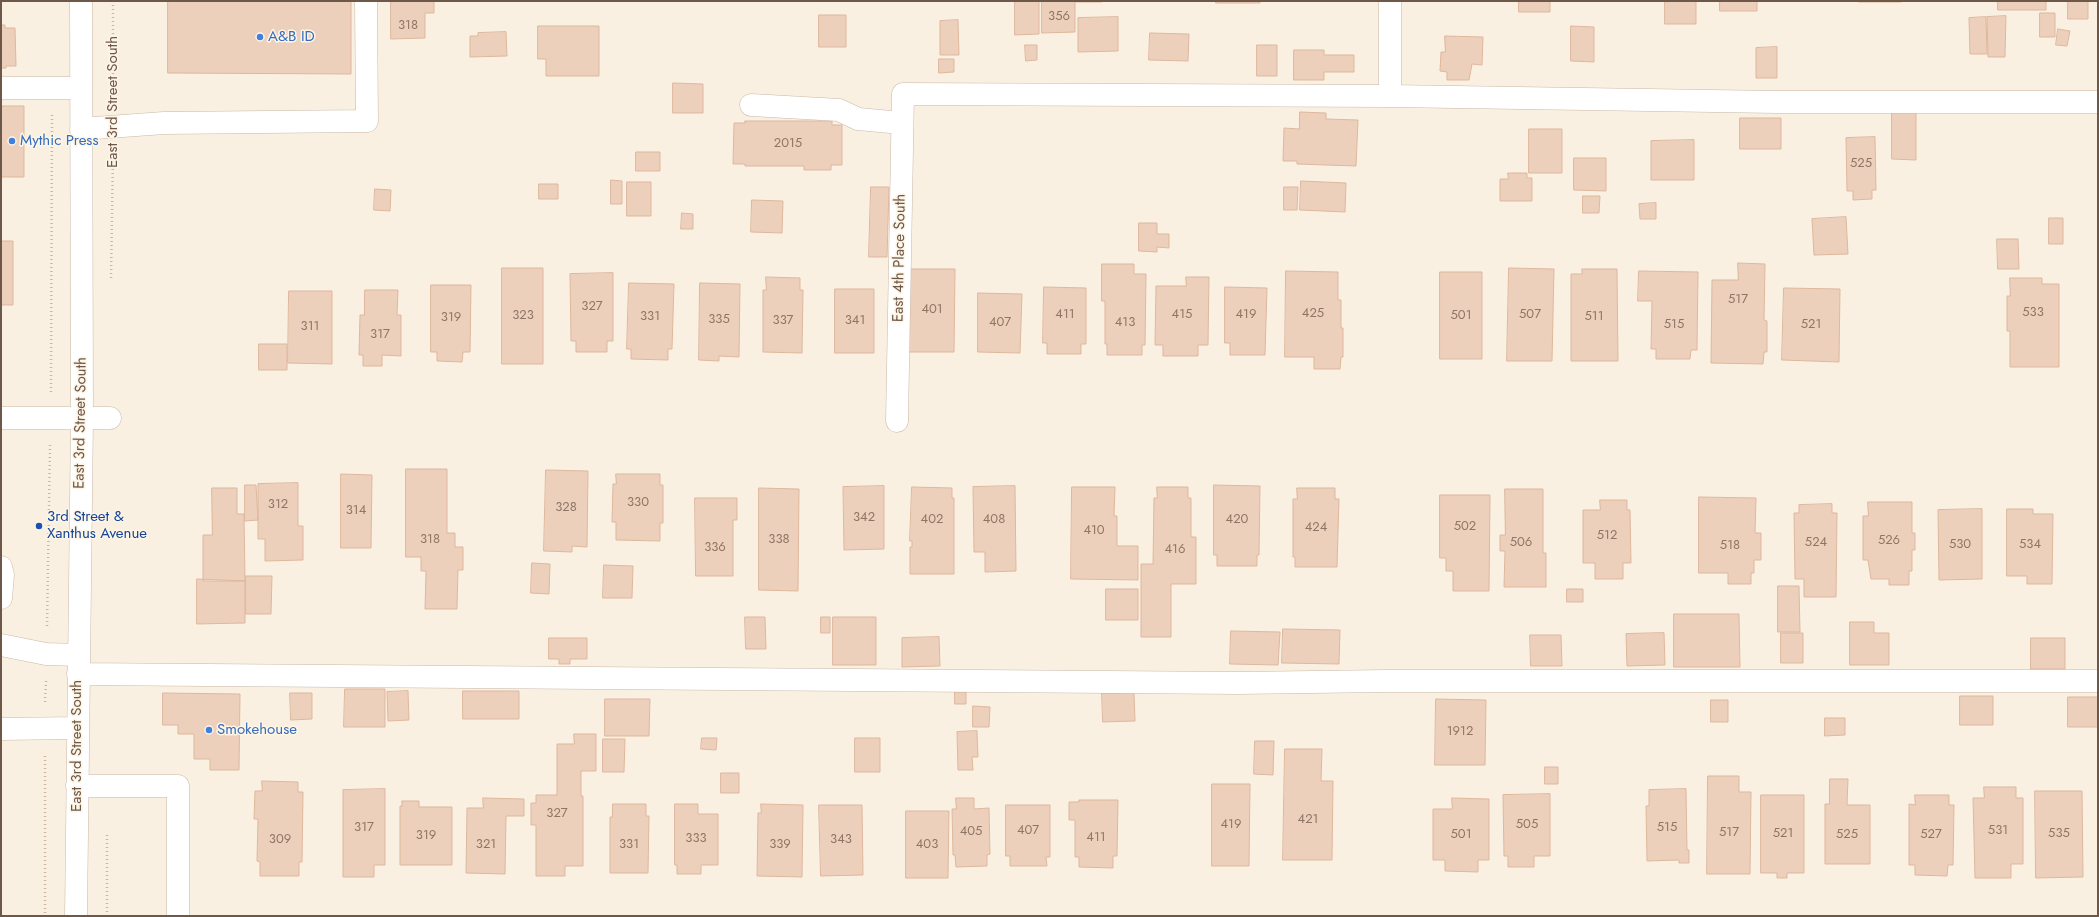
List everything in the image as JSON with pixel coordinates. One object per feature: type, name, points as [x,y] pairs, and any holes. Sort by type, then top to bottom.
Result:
[{"type":"street","name":"East 3rd Street South","points":[[76,916],[76,786],[82,418],[81,1]]},
{"type":"street","points":[[81,128],[164,124],[367,121],[366,1]]},
{"type":"street","points":[[1390,1],[1390,96],[1777,102],[2098,102]]},
{"type":"street","points":[[1,88],[81,88]]},
{"type":"street","name":"East 4th Place South","points":[[897,421],[903,94],[1390,96]]},
{"type":"street","points":[[751,105],[839,110],[858,119],[902,123]]},
{"type":"street","points":[[1,418],[110,418]]},
{"type":"street","points":[[1,568],[3,575],[1,598]]},
{"type":"street","points":[[1,646],[46,654],[78,664],[1238,683],[1386,681],[2098,681]]},
{"type":"street","points":[[1,729],[77,728]]},
{"type":"street","points":[[76,786],[178,786],[178,916]]},
{"type":"path","name":"East 3rd Street South","points":[[111,285],[113,1]]},
{"type":"path","name":"East 3rd Street South","points":[[51,418],[52,88]]},
{"type":"building","name":"A&B ID","points":[[168,1],[351,1],[351,74],[168,73]]},
{"type":"building","points":[[391,1],[434,1],[434,13],[425,13],[425,38],[391,39]]},
{"type":"building","points":[[1015,1],[1039,1],[1039,34],[1015,35]]},
{"type":"building","points":[[1042,1],[1102,2],[1075,2],[1075,32],[1042,33]]},
{"type":"building","points":[[1216,1],[1260,1],[1260,3],[1216,3]]},
{"type":"building","points":[[1519,1],[1550,1],[1550,12],[1519,12]]},
{"type":"building","points":[[1665,1],[1696,1],[1696,24],[1665,24]]},
{"type":"building","points":[[1720,1],[1757,1],[1757,11],[1720,11]]},
{"type":"building","points":[[1901,1],[1901,2],[1859,2]]},
{"type":"building","points":[[1998,1],[2046,1],[2046,10],[1998,10]]},
{"type":"building","points":[[2068,1],[2088,1],[2088,19],[2068,19]]},
{"type":"building","points":[[2040,13],[2055,13],[2055,37],[2040,37]]},
{"type":"building","points":[[819,15],[846,15],[846,47],[819,47]]},
{"type":"building","points":[[2006,16],[2005,57],[1988,57],[1987,17]]},
{"type":"building","points":[[1118,17],[1118,51],[1078,52],[1078,18]]},
{"type":"building","points":[[1986,17],[1987,54],[1970,54],[1969,18]]},
{"type":"building","points":[[958,20],[959,55],[940,55],[940,21]]},
{"type":"building","points":[[1,25],[5,25],[5,28],[15,28],[16,66],[6,66],[6,68],[1,68]]},
{"type":"building","points":[[538,26],[599,26],[599,76],[546,76],[546,59],[538,59]]},
{"type":"building","points":[[1571,26],[1594,27],[1594,62],[1571,61]]},
{"type":"building","points":[[2058,29],[2070,31],[2067,46],[2056,45]]},
{"type":"building","points":[[506,32],[507,56],[470,57],[470,36],[478,36],[478,33]]},
{"type":"building","points":[[1150,33],[1189,34],[1188,61],[1149,60]]},
{"type":"building","points":[[1445,36],[1483,37],[1482,65],[1472,64],[1469,80],[1447,80],[1447,72],[1440,71],[1441,52],[1445,52]]},
{"type":"building","points":[[1025,45],[1037,45],[1037,60],[1026,61]]},
{"type":"building","points":[[1257,45],[1277,45],[1277,76],[1257,76]]},
{"type":"building","points":[[1777,47],[1777,78],[1756,78],[1756,48]]},
{"type":"building","points":[[1294,50],[1324,50],[1324,55],[1354,55],[1354,72],[1324,72],[1324,80],[1294,80]]},
{"type":"building","points":[[939,59],[954,59],[954,72],[939,73]]},
{"type":"building","points":[[673,83],[703,84],[703,113],[673,113]]},
{"type":"building","name":"Mythic Press","points":[[1,106],[24,106],[24,177],[1,177]]},
{"type":"building","points":[[1892,111],[1916,112],[1916,160],[1892,159]]},
{"type":"building","points":[[1300,112],[1326,113],[1326,119],[1358,120],[1356,166],[1297,164],[1297,161],[1283,161],[1284,128],[1299,129]]},
{"type":"building","points":[[1740,118],[1781,118],[1781,149],[1740,149]]},
{"type":"building","points":[[745,121],[832,121],[832,125],[842,125],[842,165],[831,165],[831,170],[804,170],[804,166],[745,166],[745,164],[733,164],[734,123],[745,123]]},
{"type":"building","points":[[1529,129],[1562,129],[1562,173],[1529,173]]},
{"type":"building","points":[[1875,137],[1876,190],[1872,190],[1872,199],[1853,200],[1853,191],[1847,191],[1846,138]]},
{"type":"building","points":[[1694,140],[1694,180],[1651,180],[1651,141]]},
{"type":"building","points":[[636,152],[660,152],[660,171],[636,171]]},
{"type":"building","points":[[1574,158],[1606,158],[1606,191],[1574,190]]},
{"type":"building","points":[[1508,173],[1527,173],[1527,178],[1532,178],[1532,201],[1500,201],[1500,179],[1508,179]]},
{"type":"building","points":[[611,180],[622,181],[622,204],[611,204]]},
{"type":"building","points":[[1301,181],[1346,183],[1345,212],[1300,210]]},
{"type":"building","points":[[627,182],[651,182],[651,216],[627,216]]},
{"type":"building","points":[[539,184],[558,184],[558,199],[539,199]]},
{"type":"building","points":[[871,187],[889,187],[887,257],[869,257]]},
{"type":"building","points":[[1284,187],[1298,187],[1297,210],[1284,210]]},
{"type":"building","points":[[375,189],[391,190],[390,211],[374,210]]},
{"type":"building","points":[[1583,196],[1600,196],[1599,213],[1583,213]]},
{"type":"building","points":[[752,200],[783,201],[782,233],[751,232]]},
{"type":"building","points":[[1656,203],[1656,219],[1640,219],[1639,204]]},
{"type":"building","points":[[682,213],[693,214],[693,229],[681,229]]},
{"type":"building","points":[[1846,217],[1848,254],[1814,255],[1812,219]]},
{"type":"building","points":[[2049,218],[2063,218],[2063,244],[2049,244]]},
{"type":"building","points":[[1139,223],[1157,223],[1157,234],[1169,234],[1169,248],[1157,247],[1157,252],[1139,251]]},
{"type":"building","points":[[1997,239],[2018,239],[2019,269],[1998,269]]},
{"type":"building","points":[[1,241],[13,241],[13,305],[1,305]]},
{"type":"building","points":[[1738,263],[1765,264],[1764,320],[1767,321],[1767,352],[1764,352],[1763,364],[1711,363],[1712,280],[1738,280]]},
{"type":"building","points":[[1102,264],[1134,264],[1134,274],[1146,274],[1145,345],[1142,345],[1142,355],[1107,355],[1107,344],[1105,344],[1105,301],[1102,301]]},
{"type":"building","points":[[502,268],[543,268],[543,364],[502,364]]},
{"type":"building","points":[[1509,268],[1554,269],[1552,361],[1507,361]]},
{"type":"building","points":[[910,269],[955,269],[954,352],[909,352]]},
{"type":"building","points":[[1582,269],[1617,269],[1618,361],[1571,361],[1571,274],[1582,274]]},
{"type":"building","points":[[1286,271],[1338,272],[1338,300],[1341,300],[1341,328],[1343,328],[1343,357],[1341,357],[1340,369],[1314,369],[1314,357],[1285,357]]},
{"type":"building","points":[[1639,271],[1698,272],[1697,350],[1691,350],[1690,359],[1656,359],[1656,349],[1651,349],[1652,301],[1638,301]]},
{"type":"building","points":[[1440,272],[1482,272],[1482,359],[1440,359]]},
{"type":"building","points":[[613,273],[613,341],[607,341],[607,352],[576,352],[576,341],[571,341],[570,274]]},
{"type":"building","points":[[766,277],[800,278],[800,290],[803,290],[802,353],[763,352],[763,290],[766,290]]},
{"type":"building","points":[[1186,277],[1209,277],[1208,345],[1198,345],[1198,356],[1163,356],[1163,345],[1155,345],[1156,286],[1186,286]]},
{"type":"building","points":[[2010,278],[2042,278],[2042,284],[2059,284],[2059,367],[2010,367],[2010,331],[2007,331],[2007,296],[2010,296]]},
{"type":"building","points":[[629,283],[674,284],[672,349],[668,349],[668,360],[631,359],[631,349],[627,349]]},
{"type":"building","points":[[700,283],[740,284],[739,357],[719,356],[719,361],[699,360]]},
{"type":"building","points":[[431,285],[471,285],[470,352],[463,352],[462,362],[437,361],[437,352],[431,352]]},
{"type":"building","points":[[1044,287],[1086,288],[1086,344],[1081,344],[1081,354],[1047,354],[1047,343],[1043,343]]},
{"type":"building","points":[[1225,287],[1267,288],[1265,355],[1230,355],[1230,343],[1225,343]]},
{"type":"building","points":[[1784,288],[1840,289],[1839,362],[1782,360]]},
{"type":"building","points":[[835,289],[874,289],[874,353],[835,353]]},
{"type":"building","points":[[365,290],[398,290],[397,315],[401,315],[401,356],[382,355],[382,366],[363,366],[363,355],[359,355],[360,315],[364,315]]},
{"type":"building","points":[[289,291],[332,291],[332,364],[288,363]]},
{"type":"building","points":[[978,293],[1022,294],[1020,353],[978,352]]},
{"type":"building","points":[[259,344],[287,344],[287,370],[259,370]]},
{"type":"building","points":[[406,469],[447,469],[447,533],[455,533],[455,547],[463,547],[463,570],[458,570],[457,609],[425,609],[426,571],[421,571],[421,557],[406,557]]},
{"type":"building","points":[[546,470],[588,471],[587,547],[572,546],[572,552],[544,551]]},
{"type":"building","points":[[341,474],[372,475],[371,548],[341,548]]},
{"type":"building","points":[[616,474],[660,474],[660,485],[663,485],[663,523],[660,523],[660,541],[616,540],[616,522],[612,522],[613,484],[616,484]]},
{"type":"building","points":[[298,483],[298,526],[303,526],[303,560],[265,561],[265,539],[258,539],[258,484]]},
{"type":"building","points":[[245,485],[256,485],[258,520],[245,521]]},
{"type":"building","points":[[1214,485],[1260,486],[1259,555],[1257,555],[1257,566],[1217,566],[1217,555],[1214,555]]},
{"type":"building","points":[[884,486],[884,549],[844,550],[843,487]]},
{"type":"building","points":[[1015,486],[1016,571],[985,572],[985,552],[974,552],[973,487]]},
{"type":"building","points":[[912,487],[952,488],[952,498],[954,498],[954,574],[910,574],[910,547],[912,547],[912,541],[910,541]]},
{"type":"building","points":[[1072,487],[1115,487],[1114,516],[1117,516],[1117,546],[1138,546],[1138,580],[1071,579]]},
{"type":"building","points":[[1157,487],[1188,487],[1188,498],[1191,498],[1191,537],[1196,537],[1196,584],[1171,584],[1171,637],[1141,637],[1141,564],[1153,564],[1154,498],[1157,498]]},
{"type":"building","points":[[212,488],[237,488],[237,514],[244,514],[245,581],[203,581],[203,535],[212,535]]},
{"type":"building","points":[[759,488],[799,489],[798,591],[759,590]]},
{"type":"building","points":[[1297,488],[1335,488],[1335,499],[1339,499],[1337,567],[1295,567],[1295,557],[1293,557],[1293,499],[1297,499]]},
{"type":"building","points":[[1505,489],[1543,489],[1543,553],[1546,553],[1546,587],[1504,587],[1505,551],[1500,551],[1500,535],[1505,535]]},
{"type":"building","points":[[1440,495],[1490,495],[1489,591],[1453,591],[1453,571],[1446,571],[1446,558],[1440,558]]},
{"type":"building","points":[[1699,497],[1756,498],[1755,533],[1761,533],[1761,560],[1754,560],[1754,573],[1751,573],[1751,584],[1728,584],[1728,573],[1699,573]]},
{"type":"building","points":[[695,498],[737,498],[737,520],[733,520],[733,576],[696,576]]},
{"type":"building","points":[[1600,500],[1627,500],[1627,510],[1630,510],[1631,563],[1623,563],[1623,579],[1595,579],[1595,563],[1583,563],[1583,510],[1600,510]]},
{"type":"building","points":[[1868,502],[1912,502],[1912,533],[1915,533],[1915,550],[1912,550],[1912,571],[1909,571],[1909,585],[1889,585],[1889,579],[1871,579],[1868,560],[1863,560],[1863,516],[1868,516]]},
{"type":"building","points":[[1832,504],[1832,513],[1837,513],[1836,597],[1804,597],[1804,579],[1795,579],[1794,513],[1799,513],[1799,505]]},
{"type":"building","points":[[1982,509],[1982,579],[1939,580],[1938,510]]},
{"type":"building","points":[[2007,509],[2033,509],[2033,514],[2053,514],[2052,584],[2027,584],[2027,576],[2007,576]]},
{"type":"building","points":[[532,563],[550,564],[549,594],[531,593]]},
{"type":"building","points":[[604,565],[633,566],[632,598],[603,598]]},
{"type":"building","points":[[246,576],[272,576],[271,614],[246,614]]},
{"type":"building","points":[[197,579],[245,581],[245,623],[197,624]]},
{"type":"building","points":[[1778,586],[1799,586],[1800,632],[1778,632]]},
{"type":"building","points":[[1106,589],[1138,589],[1138,620],[1106,620]]},
{"type":"building","points":[[1567,589],[1583,589],[1583,602],[1567,602]]},
{"type":"building","points":[[1674,614],[1739,614],[1740,667],[1674,667]]},
{"type":"building","points":[[745,617],[765,617],[766,649],[746,649]]},
{"type":"building","points":[[821,617],[830,617],[830,633],[821,633]]},
{"type":"building","points":[[833,617],[876,617],[876,665],[833,665]]},
{"type":"building","points":[[1850,622],[1874,622],[1874,633],[1889,633],[1889,665],[1850,665]]},
{"type":"building","points":[[1283,629],[1340,630],[1339,664],[1282,663]]},
{"type":"building","points":[[1231,631],[1280,632],[1278,665],[1230,664]]},
{"type":"building","points":[[1664,633],[1665,665],[1627,666],[1626,634]]},
{"type":"building","points":[[1781,633],[1803,633],[1803,663],[1781,663]]},
{"type":"building","points":[[1530,635],[1561,635],[1562,666],[1531,666]]},
{"type":"building","points":[[939,637],[940,666],[902,667],[902,638]]},
{"type":"building","points":[[549,638],[587,638],[587,659],[570,659],[570,664],[559,664],[559,659],[549,659]]},
{"type":"building","points":[[2031,638],[2065,638],[2065,669],[2031,669]]},
{"type":"building","points":[[345,689],[385,689],[385,727],[344,727]]},
{"type":"building","points":[[408,691],[409,720],[388,721],[387,692]]},
{"type":"building","points":[[463,691],[519,691],[519,719],[463,719]]},
{"type":"building","points":[[955,692],[966,692],[966,704],[955,704]]},
{"type":"building","name":"Smokehouse","points":[[163,693],[240,694],[239,770],[210,770],[210,759],[194,759],[194,734],[178,734],[178,725],[163,725]]},
{"type":"building","points":[[290,693],[312,693],[312,719],[291,720]]},
{"type":"building","points":[[1102,693],[1134,693],[1135,721],[1103,722]]},
{"type":"building","points":[[1960,696],[1993,696],[1993,725],[1960,725]]},
{"type":"building","points":[[2068,697],[2098,697],[2098,727],[2068,727]]},
{"type":"building","points":[[605,699],[650,699],[649,736],[605,736]]},
{"type":"building","points":[[1436,699],[1486,700],[1485,765],[1435,765]]},
{"type":"building","points":[[1711,700],[1728,700],[1728,722],[1711,722]]},
{"type":"building","points":[[973,706],[990,707],[989,727],[973,727]]},
{"type":"building","points":[[1825,718],[1845,718],[1845,735],[1825,736]]},
{"type":"building","points":[[977,731],[978,757],[972,757],[973,770],[958,770],[957,732]]},
{"type":"building","points":[[574,734],[596,734],[596,771],[581,771],[581,796],[583,796],[583,866],[565,866],[565,876],[536,876],[536,825],[531,825],[531,803],[536,803],[536,795],[557,795],[557,744],[574,744]]},
{"type":"building","points":[[702,738],[717,738],[716,750],[701,749]]},
{"type":"building","points":[[855,738],[880,738],[880,772],[855,772]]},
{"type":"building","points":[[603,739],[625,739],[624,772],[603,772]]},
{"type":"building","points":[[1255,741],[1274,741],[1273,775],[1254,774]]},
{"type":"building","points":[[1285,749],[1322,749],[1321,781],[1333,781],[1332,860],[1283,860]]},
{"type":"building","points":[[1545,767],[1558,767],[1558,784],[1545,784]]},
{"type":"building","points":[[721,773],[739,773],[739,793],[721,793]]},
{"type":"building","points":[[1708,776],[1739,776],[1739,792],[1751,792],[1750,874],[1707,874]]},
{"type":"building","points":[[1830,779],[1848,779],[1847,805],[1870,805],[1870,864],[1825,864],[1825,804],[1829,804]]},
{"type":"building","points":[[262,781],[298,782],[298,792],[303,792],[302,862],[299,862],[299,876],[260,876],[260,862],[257,861],[258,819],[254,819],[255,791],[262,791]]},
{"type":"building","points":[[1212,784],[1250,784],[1249,866],[1212,866]]},
{"type":"building","points":[[1984,787],[2016,787],[2016,798],[2023,798],[2023,864],[2011,864],[2011,878],[1975,878],[1973,798],[1984,798]]},
{"type":"building","points":[[385,789],[385,865],[374,865],[374,877],[343,877],[343,790]]},
{"type":"building","points":[[1686,789],[1687,850],[1689,850],[1689,863],[1679,863],[1679,860],[1647,861],[1646,806],[1649,806],[1649,790]]},
{"type":"building","points":[[2035,791],[2082,791],[2083,877],[2036,878]]},
{"type":"building","points":[[1550,794],[1550,856],[1534,856],[1534,867],[1508,867],[1508,856],[1504,856],[1503,795]]},
{"type":"building","points":[[1761,795],[1804,795],[1804,873],[1787,873],[1787,878],[1777,878],[1777,873],[1761,873]]},
{"type":"building","points":[[1915,795],[1949,795],[1949,805],[1954,805],[1953,865],[1948,865],[1947,876],[1915,875],[1915,865],[1909,865],[1909,804],[1915,805]]},
{"type":"building","points":[[483,798],[524,799],[524,816],[506,816],[505,874],[466,873],[467,808],[483,808]]},
{"type":"building","points":[[956,798],[974,798],[974,809],[989,808],[990,854],[987,855],[987,866],[956,867],[955,855],[953,855],[952,809],[956,809]]},
{"type":"building","points":[[1452,798],[1489,799],[1489,860],[1478,860],[1478,872],[1445,871],[1445,860],[1433,860],[1433,809],[1452,809]]},
{"type":"building","points":[[1079,800],[1118,800],[1117,856],[1113,856],[1113,868],[1079,867],[1079,857],[1075,857],[1075,820],[1069,820],[1069,802],[1079,802]]},
{"type":"building","points":[[402,801],[419,801],[419,807],[452,807],[452,865],[400,865],[400,806],[402,806]]},
{"type":"building","points":[[613,804],[646,804],[646,816],[649,816],[648,873],[610,873],[610,817],[612,817]]},
{"type":"building","points":[[675,804],[698,804],[698,814],[718,814],[718,865],[701,865],[701,874],[677,874],[677,865],[675,865]]},
{"type":"building","points":[[761,804],[803,805],[802,877],[757,876],[758,813],[761,813]]},
{"type":"building","points":[[819,805],[862,805],[863,875],[821,876]]},
{"type":"building","points":[[1006,805],[1050,805],[1050,857],[1046,857],[1047,866],[1010,866],[1010,856],[1006,856]]},
{"type":"building","points":[[906,811],[949,811],[948,878],[906,878]]},
{"type":"place","name":"A&B ID","points":[[260,37]]},
{"type":"place","name":"Mythic Press","points":[[12,141]]},
{"type":"place","name":"3rd Street & Xanthus Avenue","points":[[39,526]]},
{"type":"place","name":"Smokehouse","points":[[209,730]]}]
